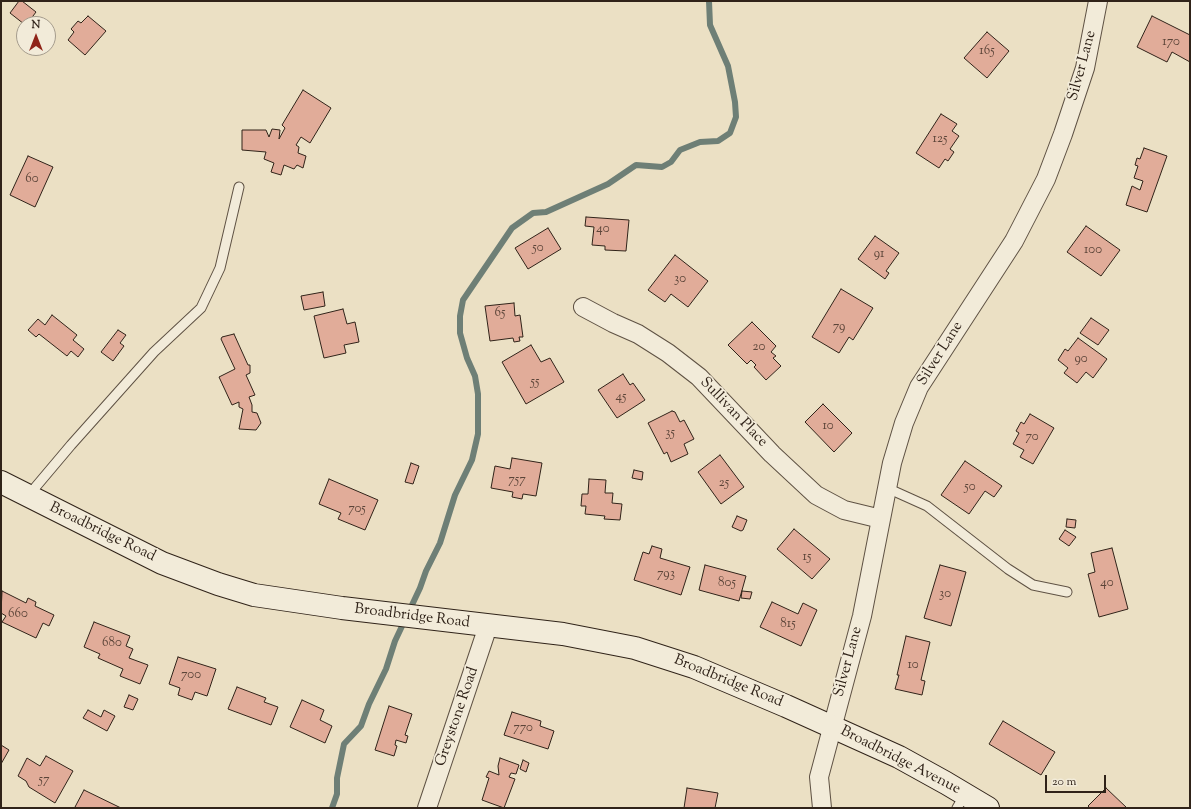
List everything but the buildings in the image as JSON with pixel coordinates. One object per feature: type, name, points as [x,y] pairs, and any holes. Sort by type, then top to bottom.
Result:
[{"type":"main road","name":"Broadbridge Road","points":[[1,482],[162,563],[218,584],[254,595],[370,612],[563,634],[634,648],[694,667],[832,726]]},
{"type":"main road","name":"Broadbridge Avenue","points":[[832,726],[899,757],[961,801],[988,808]]},
{"type":"street","name":"Silver Lane","points":[[822,808],[819,777],[862,616],[892,463],[904,423],[919,387],[1014,241],[1046,179],[1085,68],[1098,1]]},
{"type":"street","name":"Sullivan Place","points":[[583,307],[638,334],[668,353],[699,377],[772,454],[816,495],[844,510],[881,520]]},
{"type":"street","name":"Greystone Road","points":[[427,808],[488,626]]},
{"type":"lane","points":[[28,496],[71,445],[154,352],[201,308],[220,268],[239,188]]},
{"type":"lane","points":[[887,488],[927,506],[1008,569],[1033,585],[1067,592]]},
{"type":"waterway","points":[[332,808],[337,794],[337,778],[344,744],[361,726],[369,704],[386,669],[395,641],[440,543],[455,495],[472,460],[478,434],[478,394],[475,376],[467,358],[460,333],[460,316],[463,300],[512,228],[533,213],[546,212],[608,184],[636,165],[662,167],[671,162],[680,150],[700,142],[718,141],[730,133],[736,117],[735,102],[728,66],[710,25],[709,1]]}]
